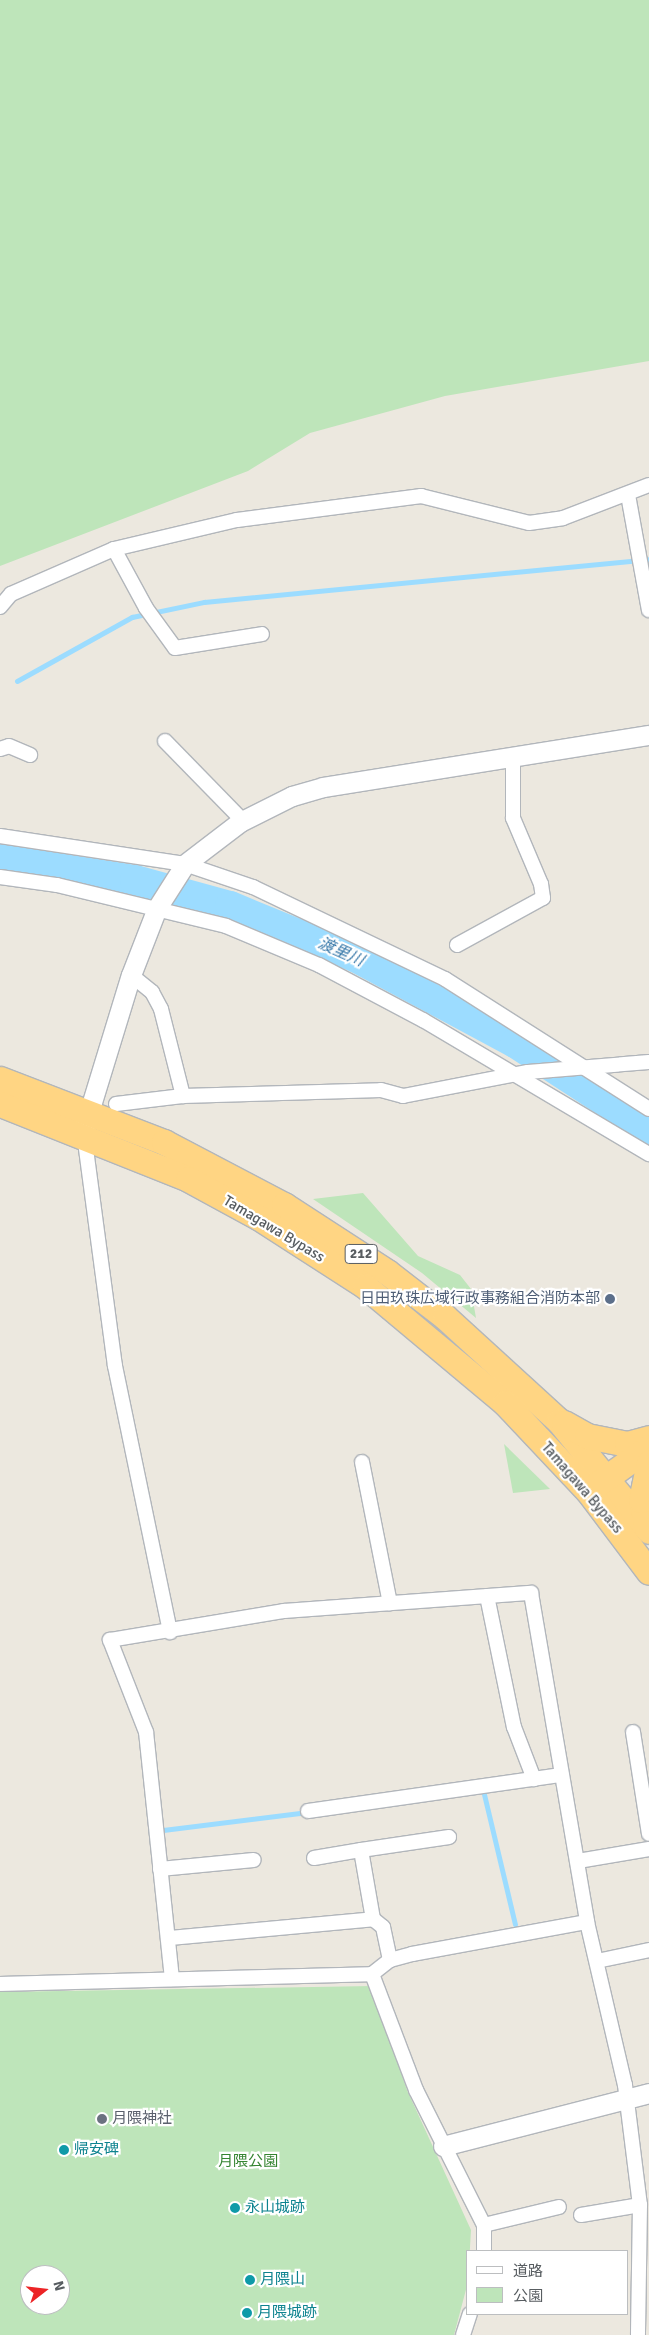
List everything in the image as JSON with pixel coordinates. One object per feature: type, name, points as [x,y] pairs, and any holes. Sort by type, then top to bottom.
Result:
[{"type":"highway","name":"Tamagawa Bypass","points":[[0,1079],[86,1123],[205,1188],[364,1286],[505,1404],[648,1530]]},
{"type":"highway","name":"Tamagawa Bypass","points":[[0,1104],[86,1123],[172,1146],[334,1236],[444,1317],[559,1421],[649,1572]]},
{"type":"highway","points":[[559,1421],[587,1436],[627,1444],[649,1438]]},
{"type":"highway","points":[[596,1485],[649,1447]]},
{"type":"highway","points":[[648,1530],[641,1500],[649,1464]]},
{"type":"street","points":[[0,608],[11,594],[114,549],[237,520],[421,496],[529,523],[563,518],[628,495],[649,485]]},
{"type":"street","points":[[628,495],[649,610]]},
{"type":"street","points":[[114,549],[150,613],[175,648],[262,634]]},
{"type":"street","points":[[170,1632],[115,1366],[86,1123],[131,975],[157,908],[185,864],[243,821],[292,796],[323,787],[649,735]]},
{"type":"street","points":[[165,741],[243,821]]},
{"type":"street","points":[[0,749],[9,746],[30,755]]},
{"type":"street","points":[[457,945],[543,898],[542,884],[513,818],[513,757]]},
{"type":"street","points":[[0,836],[185,864],[253,887],[445,979],[590,1067],[649,1108]]},
{"type":"street","points":[[0,877],[157,908],[226,926],[319,965],[522,1073],[649,1154]]},
{"type":"street","points":[[131,975],[152,992],[161,1009],[183,1096]]},
{"type":"street","points":[[116,1104],[183,1096],[381,1090],[403,1096],[522,1073],[649,1062]]},
{"type":"street","points":[[362,1462],[390,1603]]},
{"type":"street","points":[[172,1979],[170,1938],[160,1869],[146,1732],[110,1640],[170,1632],[284,1611],[531,1593],[561,1775],[588,1922],[627,2099],[643,2208],[645,2271],[638,2335]]},
{"type":"street","points":[[487,1596],[514,1727],[534,1779]]},
{"type":"street","points":[[633,1732],[649,1834]]},
{"type":"street","points":[[308,1811],[561,1775]]},
{"type":"street","points":[[314,1858],[448,1837]]},
{"type":"street","points":[[578,1861],[649,1849]]},
{"type":"street","points":[[361,1850],[373,1919],[383,1927],[390,1960]]},
{"type":"street","points":[[160,1869],[254,1860]]},
{"type":"street","points":[[170,1938],[373,1919]]},
{"type":"street","points":[[0,1984],[372,1974],[390,1960],[588,1922]]},
{"type":"street","points":[[597,1961],[649,1950]]},
{"type":"street","points":[[372,1974],[416,2090],[484,2225],[484,2250]]},
{"type":"street","points":[[443,2146],[649,2093]]},
{"type":"street","points":[[484,2225],[559,2207]]},
{"type":"street","points":[[581,2215],[643,2208]]},
{"type":"street","points":[[462,2335],[470,2315]]},
{"type":"green space","points":[[0,0],[649,0],[649,361],[445,396],[310,433],[248,471],[0,566]]},
{"type":"green space","points":[[363,1193],[418,1256],[460,1275],[471,1289],[476,1318],[422,1273],[313,1199]]},
{"type":"green space","points":[[504,1444],[550,1489],[513,1493]]},
{"type":"green space","name":"月隈公園","points":[[372,1986],[407,2090],[471,2230],[470,2250],[467,2250],[467,2286],[454,2335],[0,2335],[0,1992]]},
{"type":"waterway","points":[[17,681],[132,617],[204,602],[649,559]]},
{"type":"waterway","name":"渡里川","points":[[0,859],[135,880],[230,906],[357,958],[515,1043],[649,1130]]},
{"type":"waterway","points":[[483,1790],[515,1924]]},
{"type":"waterway","points":[[163,1830],[308,1812]]},
{"type":"place","name":"日田玖珠広域行政事務組合消防本部","points":[[610,1299]]},
{"type":"place","name":"月隈神社","points":[[102,2119]]},
{"type":"place","name":"帰安碑","points":[[64,2150]]},
{"type":"place","name":"永山城跡","points":[[235,2208]]},
{"type":"place","name":"月隈山","points":[[250,2280]]},
{"type":"place","name":"月隈城跡","points":[[247,2313]]}]
